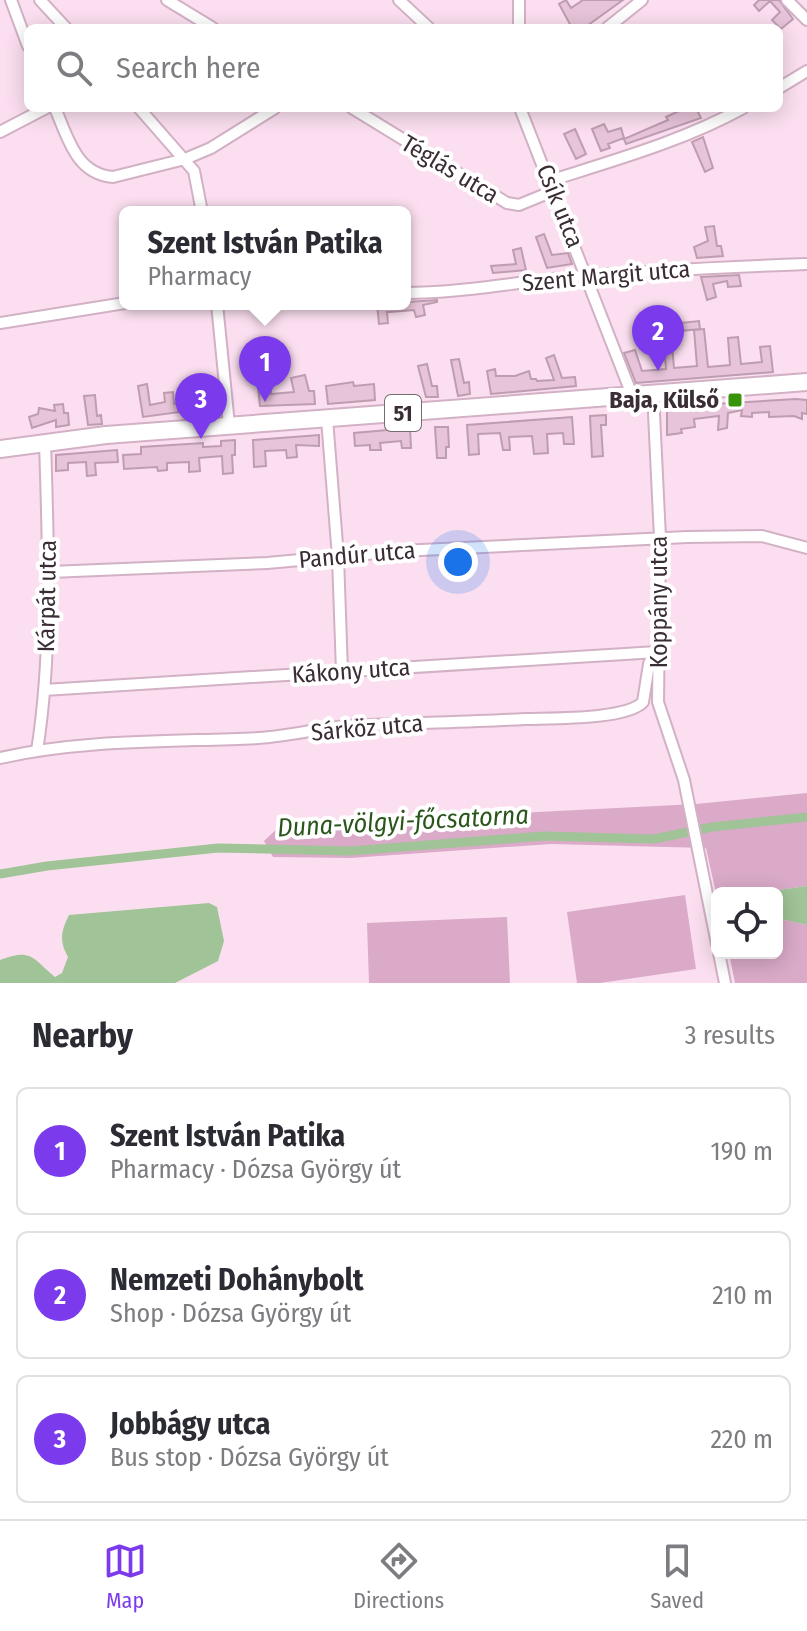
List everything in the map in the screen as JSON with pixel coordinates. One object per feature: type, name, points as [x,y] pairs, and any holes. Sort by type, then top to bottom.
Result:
[{"type":"main road","name":"51","points":[[0,449],[45,441],[229,425],[807,382]]},
{"type":"street","points":[[0,5],[10,0],[24,36]]},
{"type":"street","points":[[40,0],[62,24]]},
{"type":"street","points":[[167,0],[206,24]]},
{"type":"street","points":[[399,0],[423,24]]},
{"type":"street","points":[[519,0],[519,24]]},
{"type":"street","points":[[612,24],[642,0]]},
{"type":"street","points":[[787,0],[807,20]]},
{"type":"street","points":[[783,86],[807,71]]},
{"type":"street","points":[[0,132],[38,112]]},
{"type":"street","points":[[57,112],[84,167],[102,176],[113,177],[185,159],[269,112]]},
{"type":"street","points":[[143,112],[194,171],[201,206]]},
{"type":"street","name":"Téglás utca","points":[[359,112],[507,203],[519,205],[551,186],[664,143],[734,112]]},
{"type":"street","name":"Csík utca","points":[[522,112],[632,395]]},
{"type":"street","name":"Szent Margit utca","points":[[411,293],[439,293],[588,277],[807,264]]},
{"type":"street","points":[[0,323],[119,304]]},
{"type":"street","points":[[218,310],[229,425]]},
{"type":"street","name":"Koppány utca","points":[[653,393],[660,538],[656,652],[658,702],[684,780],[711,913]]},
{"type":"street","points":[[327,419],[338,557],[342,672]]},
{"type":"street","name":"Kárpát utca","points":[[37,751],[44,690],[50,572],[45,441]]},
{"type":"street","name":"Pandúr utca","points":[[50,572],[267,563],[400,551],[660,538],[762,536],[807,548]]},
{"type":"street","name":"Kákony utca","points":[[44,690],[656,652]]},
{"type":"street","name":"Sárköz utca","points":[[37,751],[138,742],[282,736],[346,727],[617,713],[636,708],[643,702],[649,664],[656,652]]},
{"type":"street","points":[[0,758],[37,751]]},
{"type":"street","points":[[720,959],[725,983]]},
{"type":"shaded area","points":[[807,793],[807,886],[783,889],[715,887],[706,848],[551,844],[351,858],[273,857],[264,841],[281,825],[696,804]]},
{"type":"shaded area","points":[[807,886],[807,925],[783,919],[783,889]]},
{"type":"shaded area","points":[[685,895],[696,969],[600,983],[577,983],[567,912]]},
{"type":"shaded area","points":[[209,903],[217,907],[224,941],[218,961],[175,983],[0,983],[0,960],[19,955],[36,960],[55,977],[62,973],[68,957],[62,936],[69,915]]},
{"type":"shaded area","points":[[507,917],[510,983],[369,983],[367,923]]},
{"type":"shaded area","points":[[783,919],[807,925],[807,983],[735,983],[730,959],[783,959]]},
{"type":"building","points":[[566,0],[571,8],[583,0],[623,0],[590,24],[570,24],[559,4]]},
{"type":"building","points":[[759,0],[779,0],[793,19],[783,27],[783,24],[772,20],[780,12],[770,1],[759,11],[754,5]]},
{"type":"building","points":[[677,112],[698,112],[701,118],[626,144],[624,139],[668,120],[666,117]]},
{"type":"building","points":[[604,124],[608,132],[621,128],[624,138],[608,144],[610,148],[601,151],[592,129]]},
{"type":"building","points":[[575,129],[586,154],[576,159],[564,134]]},
{"type":"building","points":[[703,137],[713,168],[705,172],[692,142]]},
{"type":"building","points":[[714,226],[717,246],[721,246],[723,256],[697,258],[694,247],[708,241],[705,227]]},
{"type":"building","points":[[544,234],[552,255],[568,253],[572,264],[547,268],[536,237]]},
{"type":"building","points":[[521,248],[526,270],[493,273],[491,266],[516,264],[513,250]]},
{"type":"building","points":[[739,275],[741,286],[728,287],[727,281],[713,284],[716,297],[707,300],[701,277]]},
{"type":"building","points":[[437,300],[423,305],[425,315],[416,317],[414,310],[387,312],[388,323],[379,324],[378,310],[411,310],[411,302]]},
{"type":"building","points":[[699,321],[700,329],[671,332],[674,368],[697,366],[694,330],[704,329],[708,367],[730,365],[728,338],[738,337],[741,364],[762,362],[760,347],[770,346],[773,372],[636,383],[624,353],[635,350],[642,371],[666,369],[662,325]]},
{"type":"building","points":[[554,355],[562,378],[575,377],[576,386],[491,394],[487,371],[495,369],[496,376],[515,376],[529,371],[531,379],[554,380],[546,358]]},
{"type":"building","points":[[459,359],[464,383],[469,382],[470,394],[458,396],[451,360]]},
{"type":"building","points":[[427,364],[432,386],[437,386],[438,397],[426,397],[418,366]]},
{"type":"building","points":[[305,375],[309,391],[314,391],[315,404],[260,406],[258,386],[270,385],[271,394],[294,392],[291,378]]},
{"type":"building","points":[[353,382],[354,386],[374,384],[375,400],[328,404],[326,386]]},
{"type":"building","points":[[147,384],[150,405],[165,402],[164,393],[173,392],[174,404],[179,403],[180,412],[143,417],[138,386]]},
{"type":"building","points":[[95,395],[97,416],[101,415],[102,424],[88,425],[84,396]]},
{"type":"building","points":[[807,400],[807,414],[802,413],[802,419],[794,416],[769,417],[769,412],[752,413],[752,417],[741,416],[742,410],[728,413],[727,428],[718,430],[719,416],[694,419],[695,427],[667,435],[667,410]]},
{"type":"building","points":[[63,404],[69,425],[56,427],[56,420],[32,428],[29,417],[38,414],[39,408],[55,411],[54,405]]},
{"type":"building","points":[[606,415],[606,425],[601,425],[603,456],[592,457],[590,416]]},
{"type":"building","points":[[572,417],[574,444],[564,444],[563,433],[547,434],[548,453],[534,454],[532,436],[509,437],[510,450],[503,450],[500,433],[478,434],[479,454],[469,455],[467,425]]},
{"type":"building","points":[[435,427],[448,427],[446,458],[437,458]]},
{"type":"building","points":[[410,428],[411,448],[402,448],[401,441],[380,443],[381,450],[370,450],[370,445],[355,446],[354,433]]},
{"type":"building","points":[[319,435],[319,446],[296,445],[297,457],[287,458],[286,450],[265,451],[266,466],[254,467],[253,440]]},
{"type":"building","points":[[235,440],[233,473],[223,474],[222,456],[199,458],[200,471],[189,472],[189,462],[167,463],[167,470],[158,471],[157,467],[124,469],[123,455],[141,454],[141,447],[203,443],[203,447],[221,446],[221,441]]},
{"type":"building","points":[[117,450],[118,462],[95,463],[96,475],[87,476],[86,462],[68,463],[68,470],[56,471],[56,455]]},
{"type":"waterway","name":"Duna-völgyi-főcsatorna","points":[[0,874],[218,848],[350,851],[544,836],[654,839],[712,827],[807,817]]},
{"type":"place","name":"Nemzeti Dohánybolt","points":[[658,371]]},
{"type":"place","name":"Baja, Külső","points":[[735,400]]},
{"type":"place","name":"Szent István Patika","points":[[265,402]]},
{"type":"place","name":"Jobbágy utca","points":[[201,439]]}]
